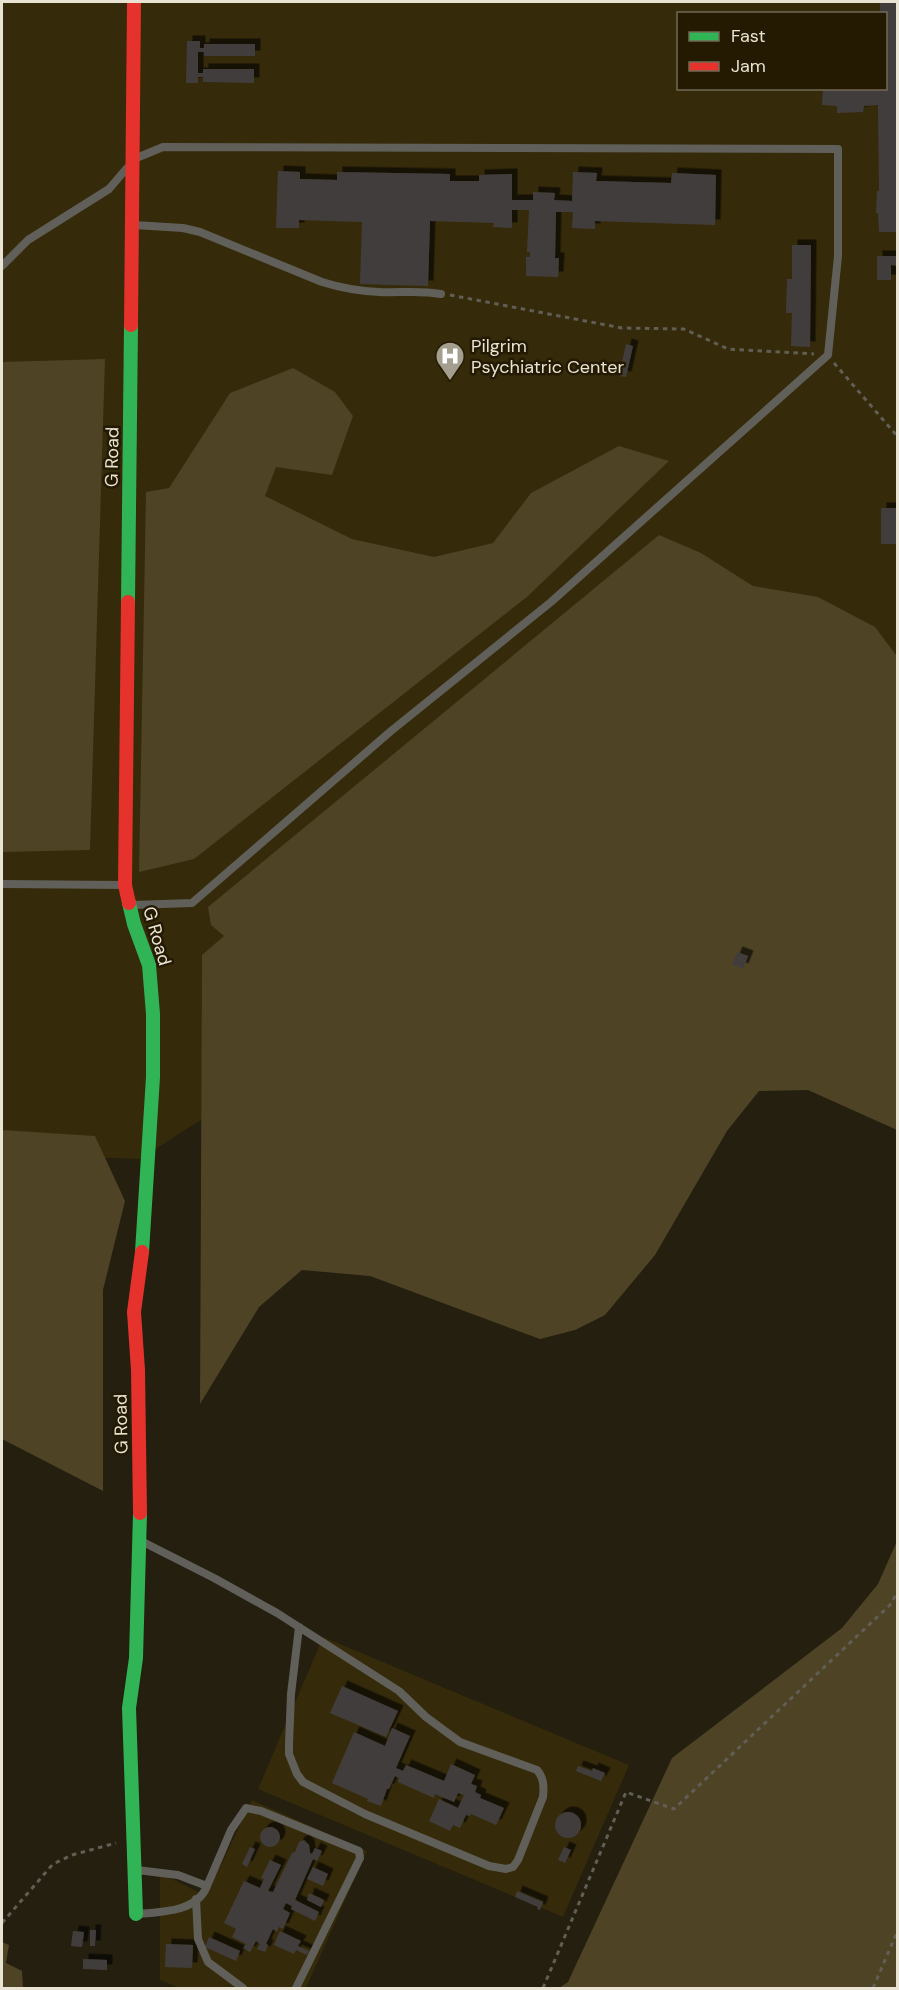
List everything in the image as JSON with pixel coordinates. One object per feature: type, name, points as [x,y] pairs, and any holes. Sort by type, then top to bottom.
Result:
[{"type":"street","name":"G Road","points":[[134,2],[125,885],[134,924],[149,965],[153,1014],[153,1077],[143,1247],[134,1312],[138,1370],[140,1540],[136,1658],[129,1708],[136,1914]]},
{"type":"lane","points":[[2,266],[28,240],[109,189],[134,159],[163,147],[838,149],[838,256],[828,355],[551,602],[391,731],[192,903],[130,906]]},
{"type":"lane","points":[[133,225],[183,228],[200,232],[340,288],[380,292],[426,291],[441,294]]},
{"type":"lane","points":[[2,884],[125,885]]},
{"type":"lane","points":[[140,1540],[214,1578],[299,1627],[399,1691],[426,1717],[460,1742],[537,1770],[541,1774],[544,1786],[543,1797],[518,1860],[513,1867],[506,1869],[489,1866],[365,1814],[303,1782],[289,1754],[291,1694],[299,1627]]},
{"type":"lane","points":[[136,1914],[170,1911],[186,1906],[205,1892],[231,1830],[246,1808],[261,1811],[359,1851],[360,1858],[296,1989]]},
{"type":"lane","points":[[135,1870],[178,1875],[207,1886]]},
{"type":"lane","points":[[196,1899],[198,1939],[208,1962],[243,1989]]},
{"type":"path","points":[[441,294],[622,328],[684,328],[728,349],[828,355],[897,437]]},
{"type":"path","points":[[543,1989],[626,1792],[674,1809],[890,1605],[897,1591]]},
{"type":"path","points":[[2,1923],[53,1864],[72,1855],[134,1838]]},
{"type":"path","points":[[873,1989],[897,1930]]},
{"type":"shaded area","name":"Pilgrim Psychiatric Center","points":[[2,2],[897,2],[897,673],[140,1159],[2,1154]]},
{"type":"shaded area","points":[[105,359],[90,850],[2,852],[2,362]]},
{"type":"shaded area","points":[[293,368],[335,392],[353,416],[332,475],[276,467],[265,496],[352,539],[434,557],[493,543],[531,493],[619,446],[669,461],[528,596],[194,859],[139,872],[146,492],[169,488],[230,393]]},
{"type":"shaded area","points":[[659,535],[701,553],[753,586],[818,597],[875,627],[898,655],[897,1130],[808,1090],[759,1091],[727,1131],[655,1255],[605,1315],[575,1330],[540,1339],[370,1276],[302,1270],[259,1307],[200,1404],[202,955],[224,936],[211,925],[208,907]]},
{"type":"shaded area","points":[[2,1130],[95,1136],[125,1201],[103,1290],[103,1491],[2,1439]]},
{"type":"shaded area","points":[[897,1541],[897,1988],[559,1988],[568,1982],[672,1758],[842,1628],[878,1584]]},
{"type":"shaded area","points":[[323,1637],[629,1765],[563,1917],[258,1789]]},
{"type":"shaded area","points":[[252,1800],[367,1851],[306,1988],[180,1988],[160,1980],[160,1873],[206,1896]]},
{"type":"shaded area","points":[[2,1942],[9,1945],[6,1963],[22,1971],[23,1988],[2,1988]]},
{"type":"building","points":[[880,2],[898,2],[898,232],[879,232],[878,213],[876,213],[877,191],[879,191],[878,105],[864,106],[863,112],[837,113],[837,106],[822,105],[823,90],[887,90],[887,12],[880,12]]},
{"type":"building","points":[[187,41],[200,41],[200,48],[204,48],[204,44],[255,44],[255,56],[204,56],[204,52],[198,52],[198,73],[203,73],[203,69],[254,69],[254,83],[203,82],[203,77],[198,77],[198,83],[186,83]]},
{"type":"building","points":[[278,171],[300,172],[300,179],[337,180],[337,172],[450,174],[450,181],[479,181],[479,175],[512,174],[512,200],[533,200],[533,192],[555,193],[554,200],[572,201],[573,172],[597,173],[596,181],[671,183],[672,173],[716,175],[715,225],[595,221],[595,229],[572,228],[573,212],[556,212],[555,258],[559,258],[558,277],[526,276],[526,257],[530,257],[530,252],[527,252],[529,210],[512,210],[512,228],[493,227],[494,223],[430,221],[428,286],[360,284],[362,222],[299,220],[299,228],[276,228]]},
{"type":"building","points":[[792,245],[811,245],[810,347],[791,346],[792,313],[786,313],[787,279],[792,279]]},
{"type":"building","points":[[877,256],[898,256],[898,266],[891,265],[891,280],[877,280]]},
{"type":"building","points":[[626,344],[633,346],[626,377],[619,376]]},
{"type":"building","points":[[881,508],[898,508],[898,544],[881,544]]},
{"type":"building","points":[[737,952],[748,956],[743,969],[732,964]]},
{"type":"building","points":[[342,1686],[398,1711],[386,1737],[330,1713]]},
{"type":"building","points":[[392,1728],[410,1736],[396,1768],[403,1771],[406,1765],[444,1781],[451,1764],[475,1775],[471,1784],[477,1786],[475,1792],[481,1795],[480,1798],[504,1808],[496,1825],[471,1814],[466,1815],[460,1828],[453,1825],[450,1831],[429,1821],[439,1799],[458,1808],[464,1795],[458,1793],[454,1802],[435,1794],[434,1798],[398,1782],[399,1778],[395,1776],[381,1806],[332,1783],[354,1732],[385,1746]]},
{"type":"building","points":[[578,1766],[592,1771],[593,1768],[605,1773],[601,1781],[576,1771]]},
{"type":"building","points":[[568,1812],[577,1816],[581,1825],[577,1834],[568,1838],[559,1834],[555,1825],[559,1816]]},
{"type":"building","points":[[270,1827],[277,1830],[280,1837],[277,1844],[270,1847],[263,1844],[260,1837],[263,1830]]},
{"type":"building","points":[[304,1840],[309,1845],[310,1853],[312,1854],[315,1848],[322,1851],[317,1861],[313,1859],[295,1900],[319,1912],[315,1921],[291,1909],[292,1906],[286,1903],[283,1909],[290,1913],[283,1929],[279,1927],[277,1932],[273,1929],[265,1952],[257,1949],[260,1944],[256,1941],[250,1952],[243,1948],[246,1944],[232,1937],[236,1929],[224,1923],[244,1881],[260,1888],[264,1879],[261,1878],[270,1860],[281,1865],[268,1891],[273,1892],[292,1853],[295,1852],[299,1842]]},
{"type":"building","points":[[250,1847],[255,1849],[247,1867],[242,1864]]},
{"type":"building","points":[[564,1847],[571,1850],[565,1863],[558,1860]]},
{"type":"building","points":[[313,1867],[328,1874],[323,1886],[307,1879]]},
{"type":"building","points":[[517,1891],[543,1902],[540,1910],[515,1897]]},
{"type":"building","points":[[309,1893],[324,1900],[321,1907],[307,1900]]},
{"type":"building","points":[[90,1930],[96,1930],[95,1946],[90,1946]]},
{"type":"building","points":[[73,1931],[84,1932],[82,1947],[71,1946]]},
{"type":"building","points":[[280,1931],[301,1941],[298,1946],[309,1951],[307,1955],[296,1950],[294,1954],[274,1945]]},
{"type":"building","points":[[209,1937],[240,1951],[236,1961],[205,1947]]},
{"type":"building","points":[[166,1944],[193,1945],[192,1968],[165,1967]]},
{"type":"building","points":[[83,1959],[107,1960],[107,1970],[83,1969]]},
{"type":"traffic: fast","points":[[128,602],[131,325]]},
{"type":"traffic: fast","points":[[129,903],[149,965],[153,1014],[153,1077],[142,1252]]},
{"type":"traffic: fast","points":[[136,1914],[129,1708],[136,1658],[140,1513]]},
{"type":"traffic: jam","points":[[131,325],[134,2]]},
{"type":"traffic: jam","points":[[128,602],[125,885],[129,903]]},
{"type":"traffic: jam","points":[[140,1513],[138,1370],[134,1312],[142,1252]]},
{"type":"place","name":"Pilgrim Psychiatric Center","points":[[450,382]]}]
